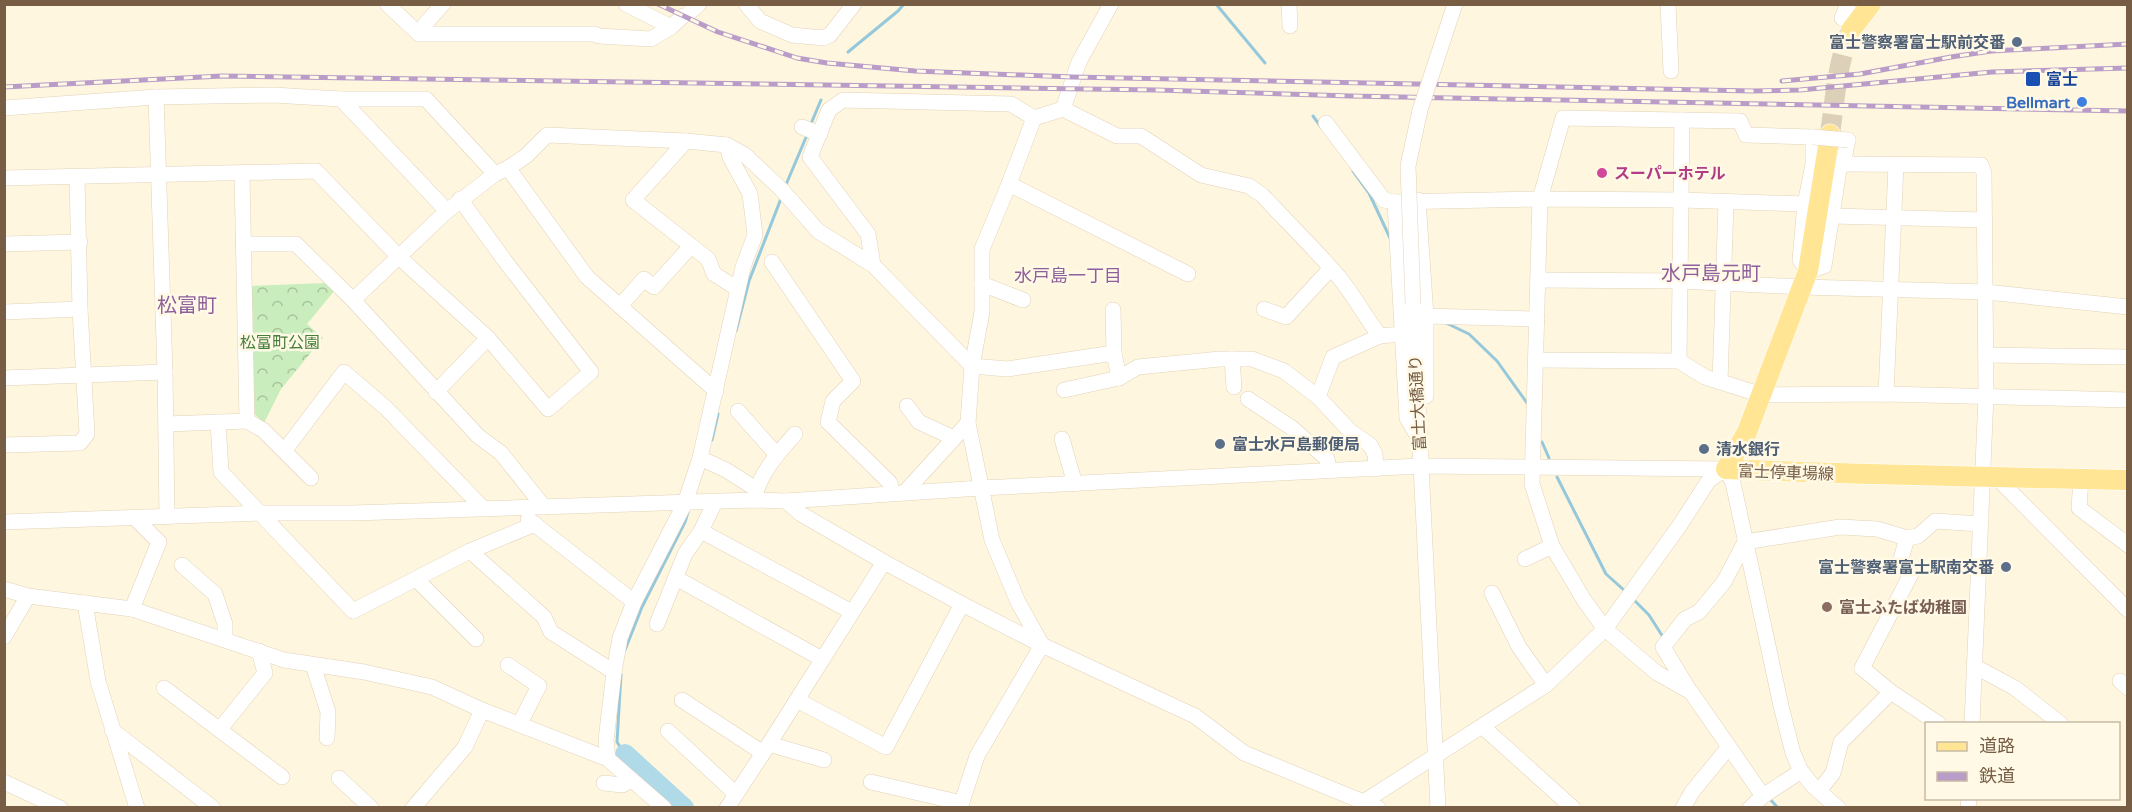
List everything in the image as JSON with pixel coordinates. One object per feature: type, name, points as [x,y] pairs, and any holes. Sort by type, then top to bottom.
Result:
[{"type":"main road","points":[[1847,17],[1870,4]]},
{"type":"main road","name":"富士停車場線","points":[[1830,137],[1805,279],[1747,432],[1726,469],[1861,475],[2127,480]]},
{"type":"street","points":[[387,4],[419,34],[594,34],[651,39],[671,27],[691,10]]},
{"type":"street","points":[[425,24],[443,4]]},
{"type":"street","points":[[626,4],[671,27]]},
{"type":"street","points":[[746,4],[760,21],[792,35],[823,38],[830,35],[855,4]]},
{"type":"street","points":[[1063,109],[1079,62],[1111,4]]},
{"type":"street","points":[[1289,4],[1290,26]]},
{"type":"street","name":"富士大橋通り","points":[[1438,807],[1417,408],[1408,166],[1420,110],[1455,4]]},
{"type":"street","points":[[1668,4],[1671,71]]},
{"type":"street","points":[[4,108],[156,97],[273,95],[341,99],[426,99],[502,171],[587,277],[716,391]]},
{"type":"street","points":[[156,97],[160,174],[167,517]]},
{"type":"street","points":[[341,99],[447,211]]},
{"type":"street","points":[[873,266],[868,234],[810,157],[810,130],[829,110],[843,100],[1011,104],[1034,118],[1063,109],[1117,136],[1141,136],[1202,174],[1249,186],[1262,195],[1331,268],[1350,291],[1380,336]]},
{"type":"street","points":[[1034,118],[982,249],[982,312],[972,366],[968,423],[992,540],[1018,602],[1042,645]]},
{"type":"street","points":[[1691,692],[1657,673],[1605,629],[1584,600],[1552,546],[1532,484],[1540,199],[1563,118],[1740,121],[1746,135],[1830,137]]},
{"type":"street","points":[[1679,361],[1682,120]]},
{"type":"street","points":[[1326,123],[1384,200],[1395,202],[1540,199],[1805,204]]},
{"type":"street","points":[[353,300],[460,199],[526,156],[547,135],[686,141],[727,145],[745,155],[785,194],[818,231],[873,266],[972,366],[1007,369],[1114,353]]},
{"type":"street","points":[[1830,137],[1843,164]]},
{"type":"street","points":[[1805,279],[1800,260],[1805,204],[1813,165],[1830,137]]},
{"type":"street","points":[[686,141],[633,200],[708,259],[714,274],[738,289]]},
{"type":"street","points":[[657,624],[686,554],[701,531],[697,502],[716,391],[738,289],[755,235],[750,194],[730,157],[727,145]]},
{"type":"street","points":[[1843,164],[1981,165],[1984,173],[1989,476],[1980,524],[1972,722]]},
{"type":"street","points":[[1805,279],[1824,266],[1839,171],[1843,164]]},
{"type":"street","points":[[1886,394],[1896,165]]},
{"type":"street","points":[[4,178],[316,171],[399,257],[488,338],[548,409],[591,372],[460,199]]},
{"type":"street","points":[[242,173],[247,422]]},
{"type":"street","points":[[4,445],[80,443],[87,434],[80,309],[77,177]]},
{"type":"street","points":[[1009,184],[1188,274]]},
{"type":"street","points":[[1418,200],[1426,316],[1426,421],[1419,439]]},
{"type":"street","points":[[1395,202],[1407,418],[1419,439]]},
{"type":"street","points":[[1720,382],[1726,202]]},
{"type":"street","points":[[1832,216],[1985,220]]},
{"type":"street","points":[[4,244],[80,242]]},
{"type":"street","points":[[243,244],[296,244],[353,300],[478,436],[501,453],[544,507]]},
{"type":"street","points":[[620,306],[644,279],[654,287],[691,246]]},
{"type":"street","points":[[772,262],[853,381],[833,401],[828,422],[899,493]]},
{"type":"street","points":[[1264,309],[1286,317],[1331,268]]},
{"type":"street","points":[[1538,280],[1725,283],[1805,279],[1892,289],[1986,292],[2127,307]]},
{"type":"street","points":[[982,284],[1023,300]]},
{"type":"street","points":[[4,312],[80,309]]},
{"type":"street","points":[[1113,310],[1114,353],[1119,378]]},
{"type":"street","points":[[1426,316],[1537,319]]},
{"type":"street","points":[[1318,397],[1333,357],[1380,336],[1402,334]]},
{"type":"street","points":[[436,392],[488,338]]},
{"type":"street","points":[[1986,355],[2127,357]]},
{"type":"street","points":[[1232,359],[1234,387]]},
{"type":"street","points":[[1064,390],[1119,378],[1138,367],[1252,359],[1284,371],[1318,397],[1350,431],[1370,445],[1375,454],[1376,469]]},
{"type":"street","points":[[1536,360],[1679,361],[1705,377],[1762,395],[1986,395],[2127,400]]},
{"type":"street","points":[[4,378],[165,372]]},
{"type":"street","points":[[285,450],[344,372],[386,408],[483,508]]},
{"type":"street","points":[[1248,399],[1292,428],[1327,459],[1330,471]]},
{"type":"street","points":[[907,406],[919,422],[954,438]]},
{"type":"street","points":[[738,411],[776,454]]},
{"type":"street","points":[[218,422],[221,472],[353,611],[470,552],[535,524]]},
{"type":"street","points":[[166,424],[247,422],[263,429],[312,478]]},
{"type":"street","points":[[899,493],[968,423]]},
{"type":"street","points":[[755,495],[776,454],[795,434]]},
{"type":"street","points":[[1062,439],[1075,484]]},
{"type":"street","points":[[706,460],[755,495]]},
{"type":"street","points":[[4,522],[697,502],[755,495],[786,501],[981,488],[1420,466],[1726,469]]},
{"type":"street","points":[[786,501],[801,514],[962,604],[1042,645],[1195,716],[1244,753],[1368,805],[1435,756],[1546,685],[1605,629],[1680,525],[1709,480],[1726,469]]},
{"type":"street","points":[[1726,469],[1733,483],[1793,753],[1801,771],[1838,807]]},
{"type":"street","points":[[1989,476],[2127,610]]},
{"type":"street","points":[[2080,479],[2079,508],[2127,545]]},
{"type":"street","points":[[608,759],[606,740],[620,638],[634,602],[697,502]]},
{"type":"street","points":[[514,508],[634,602]]},
{"type":"street","points":[[132,609],[159,542],[135,518]]},
{"type":"street","points":[[1745,542],[1840,527],[1877,529],[1907,538],[1918,536],[1935,521],[1980,524]]},
{"type":"street","points":[[701,531],[852,612]]},
{"type":"street","points":[[1907,538],[1899,566],[1911,574],[1862,668],[1891,692],[1937,722]]},
{"type":"street","points":[[1745,542],[1724,582],[1699,612],[1685,619],[1663,647],[1762,796]]},
{"type":"street","points":[[1525,559],[1552,546]]},
{"type":"street","points":[[470,552],[544,617],[551,632],[614,672]]},
{"type":"street","points":[[727,807],[884,562]]},
{"type":"street","points":[[182,565],[215,594],[225,624],[225,639]]},
{"type":"street","points":[[676,578],[822,659]]},
{"type":"street","points":[[417,580],[476,639]]},
{"type":"street","points":[[4,589],[28,596],[132,609],[284,660],[364,672],[432,687],[482,710],[608,759],[664,807]]},
{"type":"street","points":[[1492,593],[1519,646],[1546,685]]},
{"type":"street","points":[[4,637],[28,596]]},
{"type":"street","points":[[85,603],[98,681],[136,807]]},
{"type":"street","points":[[797,700],[886,747],[962,604]]},
{"type":"street","points":[[872,782],[961,805],[977,756],[1042,645]]},
{"type":"street","points":[[220,729],[264,673],[259,651]]},
{"type":"street","points":[[313,665],[328,712],[327,738]]},
{"type":"street","points":[[508,665],[539,686],[520,723]]},
{"type":"street","points":[[1974,666],[2014,688],[2060,722]]},
{"type":"street","points":[[164,688],[282,777]]},
{"type":"street","points":[[1819,791],[1833,772],[1841,742],[1891,692]]},
{"type":"street","points":[[682,700],[766,749],[824,760]]},
{"type":"street","points":[[413,807],[465,747],[482,710]]},
{"type":"street","points":[[1483,727],[1573,807]]},
{"type":"street","points":[[112,730],[213,807]]},
{"type":"street","points":[[668,731],[736,794]]},
{"type":"street","points":[[1683,807],[1692,792],[1728,748]]},
{"type":"street","points":[[1750,807],[1762,796],[1801,771]]},
{"type":"street","points":[[339,778],[371,807]]},
{"type":"street","points":[[604,783],[622,785],[633,780]]},
{"type":"street","points":[[4,782],[60,807]]},
{"type":"green space","name":"松富町公園","points":[[326,283],[335,290],[307,324],[323,338],[281,389],[264,423],[252,412],[247,286]]},
{"type":"waterway","points":[[848,52],[904,4]]},
{"type":"waterway","points":[[1216,4],[1265,63]]},
{"type":"waterway","points":[[810,126],[821,100]]},
{"type":"waterway","points":[[1313,116],[1321,127]]},
{"type":"waterway","points":[[785,187],[807,135]]},
{"type":"waterway","points":[[1353,171],[1369,193],[1390,238]]},
{"type":"waterway","points":[[736,331],[749,281],[782,196]]},
{"type":"waterway","points":[[1444,322],[1469,334],[1497,361],[1527,403]]},
{"type":"waterway","points":[[712,440],[718,414]]},
{"type":"waterway","points":[[1542,442],[1549,458]]},
{"type":"waterway","points":[[1557,477],[1606,574],[1625,591]]},
{"type":"waterway","points":[[625,650],[642,607],[688,512]]},
{"type":"waterway","points":[[1632,598],[1649,615],[1663,637]]},
{"type":"waterway","points":[[621,674],[617,742],[625,754]]},
{"type":"waterway","points":[[625,754],[684,808]]},
{"type":"waterway","points":[[1769,798],[1778,808]]},
{"type":"tunnel","points":[[1830,134],[1840,68],[1851,30]]},
{"type":"railway","points":[[658,4],[718,32],[797,58],[915,71],[1072,77],[1752,91],[1800,90],[1992,72],[2128,68]]},
{"type":"railway","points":[[1782,81],[1860,74],[1991,51],[2128,44]]},
{"type":"railway","points":[[4,87],[222,76],[1156,90],[1350,96],[2128,111]]},
{"type":"place","name":"富士警察署富士駅前交番","points":[[2017,42]]},
{"type":"place","name":"富士","points":[[2033,79]]},
{"type":"place","name":"Bellmart","points":[[2082,102]]},
{"type":"place","name":"スーパーホテル","points":[[1602,173]]},
{"type":"place","name":"富士水戸島郵便局","points":[[1220,444]]},
{"type":"place","name":"清水銀行","points":[[1704,449]]},
{"type":"place","name":"富士警察署富士駅南交番","points":[[2006,567]]},
{"type":"place","name":"富士ふたば幼稚園","points":[[1827,607]]},
{"type":"district","name":"水戸島元町","points":[[1711,273]]},
{"type":"district","name":"水戸島一丁目","points":[[1068,276]]},
{"type":"district","name":"松富町","points":[[187,305]]}]
